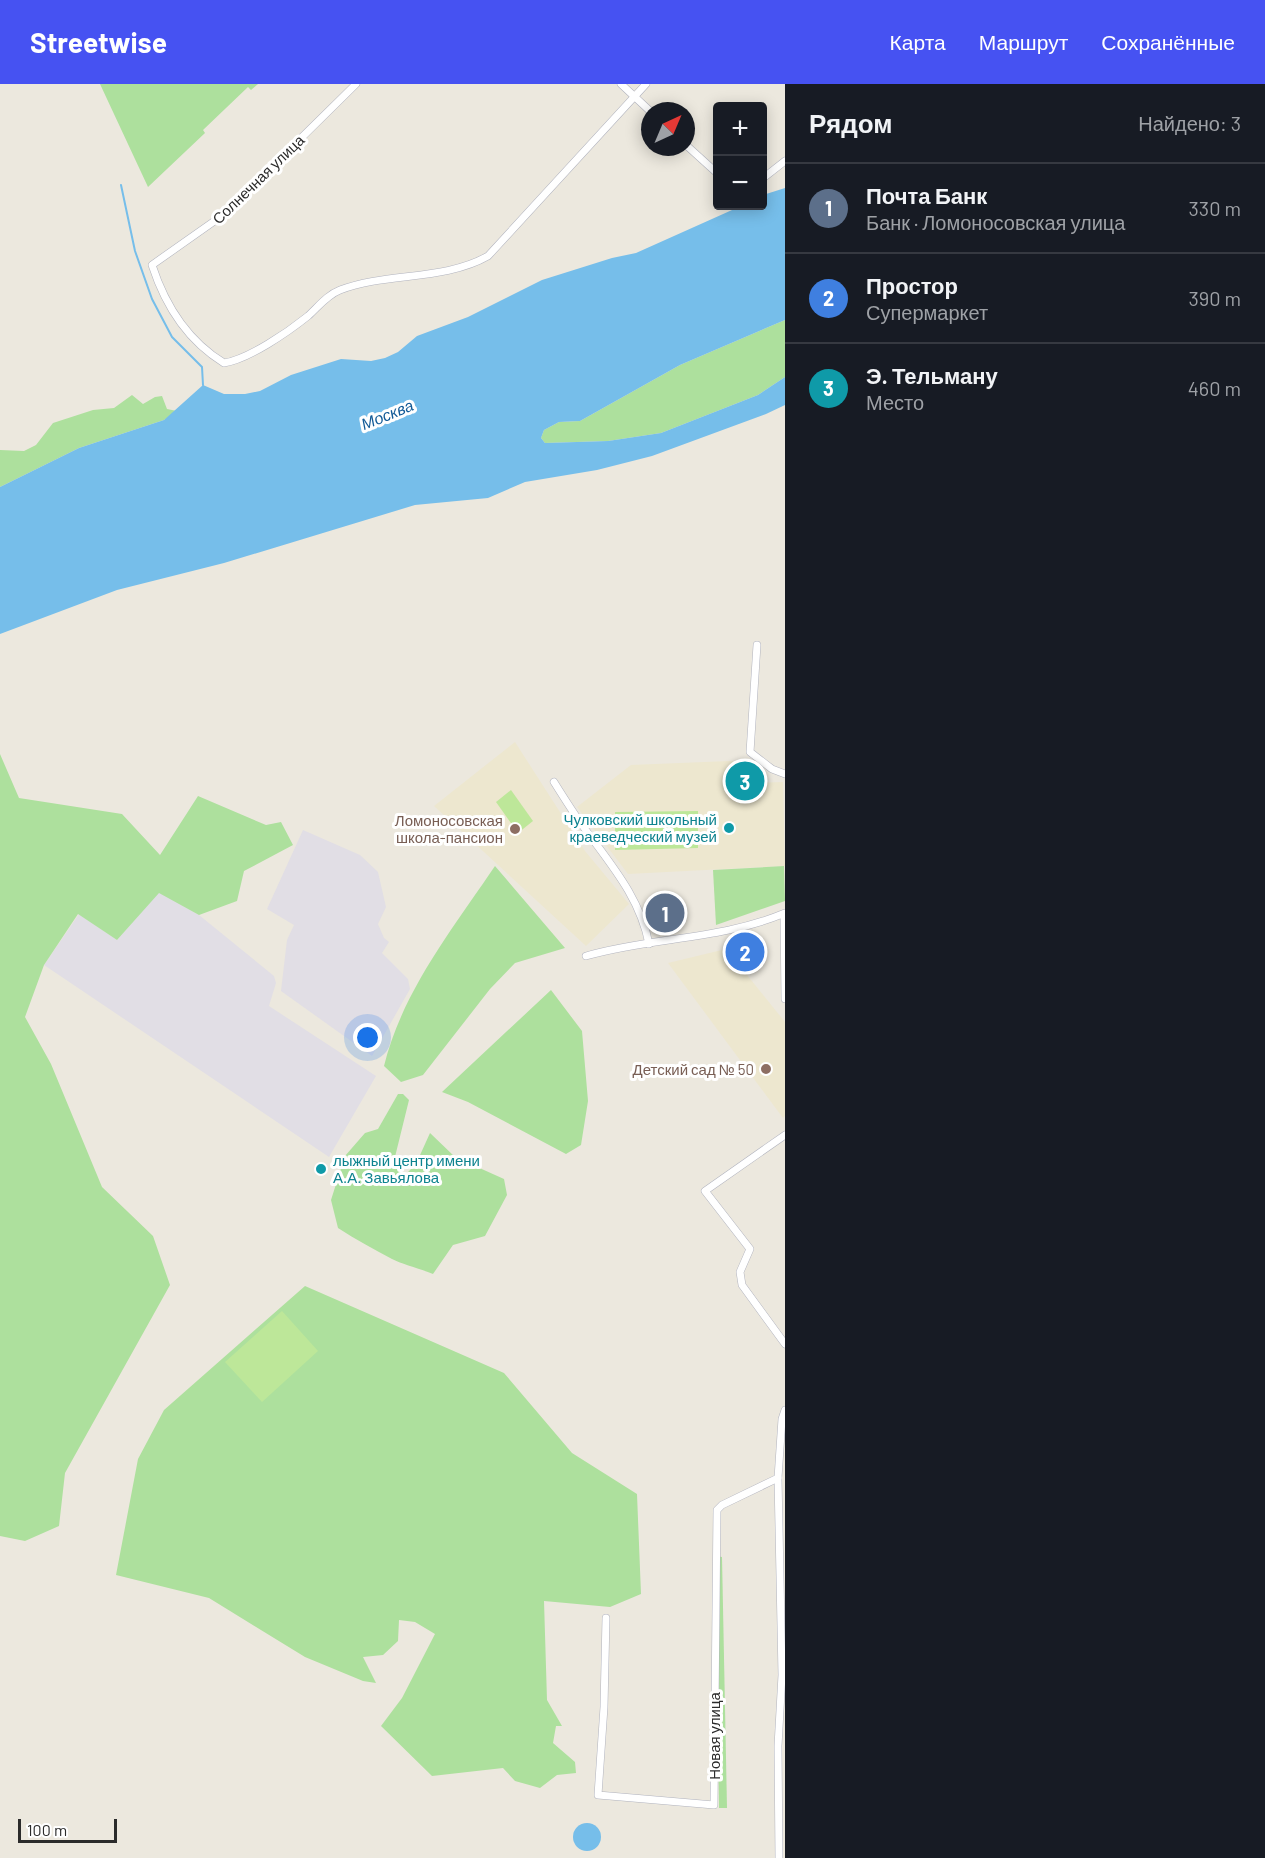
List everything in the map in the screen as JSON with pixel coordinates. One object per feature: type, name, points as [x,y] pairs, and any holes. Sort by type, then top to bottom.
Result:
[{"type":"street","name":"Солнечная улица","points":[[356,84],[223,215],[152,265],[178,321],[206,352],[224,363],[237,361],[299,322],[332,294],[382,279],[465,267],[488,256],[634,97]]},
{"type":"street","points":[[621,84],[641,103]]},
{"type":"street","points":[[634,97],[646,84]]},
{"type":"street","points":[[695,153],[713,170]]},
{"type":"street","points":[[767,175],[785,160]]},
{"type":"street","points":[[757,645],[750,752],[772,769],[785,774]]},
{"type":"street","points":[[554,782],[623,879],[644,921],[649,945]]},
{"type":"street","points":[[586,956],[714,935],[784,914],[785,999]]},
{"type":"street","points":[[785,1135],[705,1191],[750,1249],[740,1272],[742,1285],[785,1344]]},
{"type":"street","points":[[779,1858],[778,1746],[782,1675],[778,1478],[782,1419],[785,1410]]},
{"type":"street","name":"Новая улица","points":[[606,1618],[604,1707],[598,1795],[714,1805],[717,1510],[778,1478]]},
{"type":"shaded area","name":"Ломоносовская школа-пансион","points":[[515,742],[585,851],[629,904],[586,946],[434,806]]},
{"type":"shaded area","points":[[753,760],[755,783],[783,782],[785,866],[628,874],[577,807],[631,765]]},
{"type":"shaded area","points":[[303,830],[360,855],[378,872],[386,907],[378,924],[384,938],[389,942],[382,953],[408,979],[410,989],[372,1056],[281,991],[287,940],[294,925],[267,909]]},
{"type":"shaded area","points":[[159,892],[199,915],[274,976],[276,983],[269,1006],[376,1076],[329,1157],[44,965],[79,914],[117,940]]},
{"type":"shaded area","name":"Детский сад № 50","points":[[726,949],[785,1022],[785,1116],[783,1118],[668,963]]},
{"type":"green space","points":[[100,84],[258,84],[251,90],[248,87],[203,130],[205,133],[148,187]]},
{"type":"green space","points":[[785,320],[785,377],[758,395],[661,433],[608,441],[545,443],[541,438],[544,430],[559,422],[580,421],[680,365]]},
{"type":"green space","points":[[132,395],[143,404],[162,396],[167,409],[177,411],[164,420],[79,448],[0,487],[0,450],[24,451],[36,445],[53,423],[93,410],[114,408]]},
{"type":"green space","points":[[0,754],[19,798],[122,814],[160,855],[198,796],[266,825],[281,822],[293,845],[244,871],[237,901],[199,915],[159,893],[117,940],[78,914],[44,965],[25,1017],[51,1064],[102,1187],[153,1236],[170,1285],[65,1473],[59,1526],[25,1541],[0,1536]]},
{"type":"green space","points":[[511,790],[533,821],[518,833],[496,802]]},
{"type":"green space","points":[[698,811],[698,848],[615,850],[615,812]]},
{"type":"green space","points":[[495,866],[565,948],[515,963],[490,989],[423,1075],[401,1082],[384,1066],[403,1012],[430,961]]},
{"type":"green space","points":[[784,866],[785,901],[716,925],[713,870]]},
{"type":"green space","points":[[551,990],[582,1031],[588,1101],[581,1145],[566,1154],[468,1102],[442,1092]]},
{"type":"green space","points":[[398,1094],[403,1094],[409,1100],[393,1165],[405,1175],[416,1164],[430,1133],[455,1157],[504,1179],[507,1195],[485,1236],[453,1245],[433,1274],[396,1261],[338,1228],[331,1200],[345,1156],[365,1133],[378,1129]]},
{"type":"green space","points":[[305,1286],[504,1373],[572,1453],[637,1494],[641,1594],[610,1607],[544,1601],[547,1700],[562,1726],[556,1726],[553,1743],[575,1762],[576,1773],[557,1775],[540,1788],[515,1781],[503,1768],[432,1776],[381,1726],[402,1698],[435,1634],[415,1622],[399,1620],[398,1641],[383,1655],[363,1657],[376,1683],[363,1681],[305,1657],[209,1598],[116,1575],[138,1459],[164,1410]]},
{"type":"green space","points":[[282,1311],[318,1351],[262,1402],[225,1362]]},
{"type":"green space","points":[[716,1556],[722,1557],[727,1808],[719,1808]]},
{"type":"water","name":"Москва","points":[[785,188],[785,320],[680,365],[580,421],[559,422],[544,430],[541,438],[545,443],[608,441],[661,433],[758,395],[785,377],[785,405],[652,456],[597,470],[525,482],[488,498],[415,505],[224,563],[117,590],[0,634],[0,487],[79,448],[164,420],[203,385],[224,394],[245,394],[260,391],[291,375],[341,359],[371,361],[385,358],[398,352],[417,336],[468,317],[542,280],[612,258],[636,253],[732,210],[767,210],[767,194]]},
{"type":"water","points":[[587,1823],[597,1827],[601,1837],[597,1847],[587,1851],[577,1847],[573,1837],[577,1827]]},
{"type":"waterway","points":[[121,185],[135,251],[152,299],[172,337],[202,367],[203,385]]},
{"type":"place","name":"Э. Тельману","points":[[745,781]]},
{"type":"place","name":"Чулковский школьный краеведческий музей","points":[[729,828]]},
{"type":"place","name":"Ломоносовская школа-пансион","points":[[515,829]]},
{"type":"place","name":"Почта Банк","points":[[665,913]]},
{"type":"place","name":"Простор","points":[[745,952]]},
{"type":"place","name":"Детский сад № 50","points":[[766,1069]]},
{"type":"place","name":"лыжный центр имени А.А. Завьялова","points":[[321,1169]]}]
